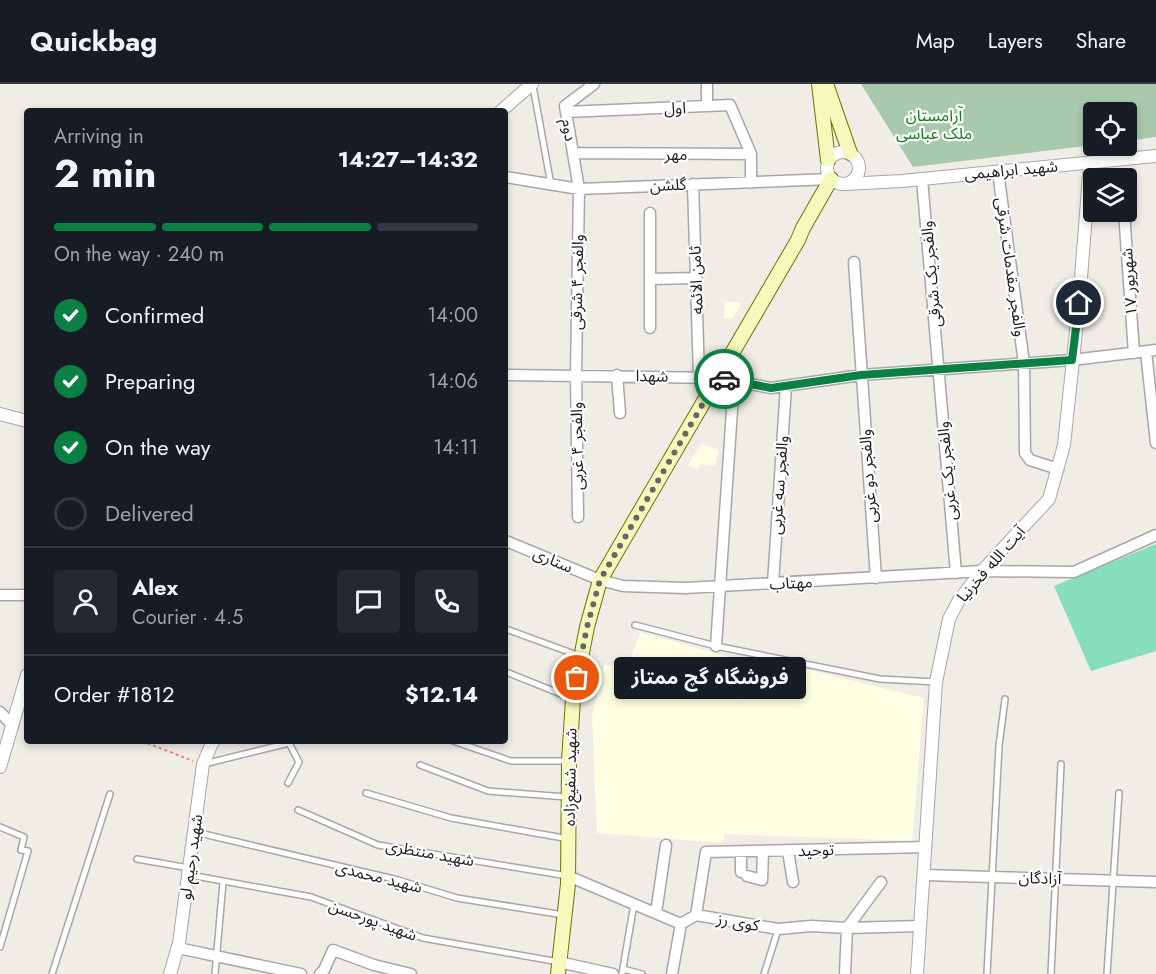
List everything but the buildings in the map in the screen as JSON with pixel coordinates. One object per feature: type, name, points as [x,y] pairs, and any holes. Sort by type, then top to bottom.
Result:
[{"type":"main road","points":[[819,84],[828,160]]},
{"type":"main road","points":[[826,84],[850,153]]},
{"type":"main road","name":"شهید شفیع‌زاده","points":[[558,968],[568,876],[569,761],[573,699],[587,627],[600,580],[803,228],[838,182]]},
{"type":"street","points":[[504,108],[532,84]]},
{"type":"street","name":"دوم","points":[[579,189],[565,106],[594,84]]},
{"type":"street","points":[[707,84],[707,106]]},
{"type":"street","name":"اول","points":[[566,112],[730,105],[751,154]]},
{"type":"street","points":[[845,151],[850,153],[858,162],[859,170],[855,180],[838,182],[827,170],[828,160],[835,153],[845,151]]},
{"type":"street","name":"مهر","points":[[573,153],[751,154]]},
{"type":"street","points":[[751,154],[751,183]]},
{"type":"street","name":"شهید ابراهیمی","points":[[838,182],[902,181],[1156,156]]},
{"type":"street","name":"آیت الله فخرنیا","points":[[917,974],[936,681],[949,619],[959,600],[982,571],[1049,499],[1064,446],[1090,163]]},
{"type":"street","name":"شهید ابراهیمی","points":[[859,170],[902,181]]},
{"type":"street","name":"والفجر مقدمات شرقی","points":[[998,171],[1024,363],[1025,453],[1029,460],[1058,469]]},
{"type":"street","name":"گلشن","points":[[508,177],[579,189],[693,184],[838,182]]},
{"type":"street","name":"والفجر یک شرقی","points":[[922,179],[939,370]]},
{"type":"street","name":"ثامن الائمه","points":[[693,184],[699,377]]},
{"type":"street","name":"والفجر ۴ شرقی","points":[[576,374],[579,189]]},
{"type":"street","points":[[650,213],[650,328]]},
{"type":"street","name":"۱۷ شهریور","points":[[1126,222],[1156,443]]},
{"type":"street","name":"والفجر دو غربی","points":[[854,262],[876,578]]},
{"type":"street","points":[[650,279],[696,279]]},
{"type":"street","name":"شهدا","points":[[508,375],[699,377],[718,378],[771,388],[861,375],[1072,360],[1145,352]]},
{"type":"street","name":"والفجر یک غربی","points":[[939,370],[956,573]]},
{"type":"street","name":"والفجر ۴ غربی","points":[[576,374],[578,517]]},
{"type":"street","points":[[617,375],[620,413]]},
{"type":"street","points":[[716,646],[734,381]]},
{"type":"street","name":"والفجر سه غربی","points":[[772,584],[786,386]]},
{"type":"street","points":[[0,414],[24,420]]},
{"type":"street","name":"مهتاب","points":[[600,580],[623,586],[651,588],[720,587],[982,571],[1074,572],[1156,535]]},
{"type":"street","name":"ستاری","points":[[508,542],[600,580]]},
{"type":"street","points":[[0,596],[24,595]]},
{"type":"street","points":[[0,767],[24,686]]},
{"type":"street","points":[[0,712],[13,726]]},
{"type":"street","name":"شهید رحیم لو","points":[[170,974],[178,948],[203,764],[212,744]]},
{"type":"street","points":[[656,913],[666,845]]},
{"type":"street","name":"توحید","points":[[696,915],[706,852],[926,848]]},
{"type":"street","points":[[788,851],[793,882]]},
{"type":"street","points":[[741,852],[744,874],[762,880],[763,852]]},
{"type":"street","name":"آزادگان","points":[[924,875],[1156,882]]},
{"type":"street","points":[[568,876],[681,924],[672,974]]},
{"type":"street","points":[[845,974],[847,928],[881,882]]},
{"type":"street","name":"کوی رز","points":[[681,924],[696,915],[778,929],[811,926],[847,928],[920,926]]},
{"type":"street","points":[[178,948],[301,974]]},
{"type":"street","points":[[320,974],[333,950],[393,972],[411,974]]},
{"type":"street","points":[[558,968],[619,972]]},
{"type":"lane","points":[[532,84],[551,185]]},
{"type":"lane","points":[[635,625],[716,646],[880,679],[936,681]]},
{"type":"lane","points":[[508,629],[582,656]]},
{"type":"lane","points":[[508,673],[573,699]]},
{"type":"lane","points":[[987,974],[999,746],[1005,699]]},
{"type":"lane","points":[[203,764],[281,744]]},
{"type":"lane","points":[[288,783],[299,762],[290,744]]},
{"type":"lane","points":[[462,744],[511,761],[569,761]]},
{"type":"lane","points":[[1050,974],[1061,764]]},
{"type":"lane","points":[[420,765],[488,791],[570,798]]},
{"type":"lane","points":[[366,793],[451,818],[569,839]]},
{"type":"lane","points":[[1107,974],[1119,793]]},
{"type":"lane","points":[[52,974],[110,794]]},
{"type":"lane","name":"شهید منتظری","points":[[298,810],[378,845],[568,876]]},
{"type":"lane","points":[[0,827],[24,837],[21,850],[28,852],[0,947]]},
{"type":"lane","name":"شهید محمدی","points":[[194,832],[398,880],[457,898],[564,915]]},
{"type":"lane","name":"شهید پورحسن","points":[[137,859],[224,882],[311,897],[423,938],[558,968]]},
{"type":"lane","points":[[215,974],[224,882]]},
{"type":"lane","points":[[634,904],[619,972],[642,974]]},
{"type":"lane","points":[[764,974],[778,929]]},
{"type":"path","points":[[150,744],[203,764]]},
{"type":"shaded area","points":[[725,301],[742,303],[732,319],[724,318]]},
{"type":"shaded area","points":[[701,444],[719,450],[715,466],[701,464],[696,469],[688,465]]},
{"type":"shaded area","points":[[641,632],[749,663],[741,710],[752,656],[924,698],[912,841],[724,834],[723,843],[597,833],[592,717],[604,665],[627,666]]},
{"type":"green space","name":"آرامستان ملک عباسی","points":[[861,84],[1156,84],[1156,137],[1137,140],[1137,102],[1083,102],[1083,146],[913,167]]},
{"type":"green space","points":[[1156,544],[1156,651],[1091,671],[1054,586]]},
{"type":"way so far","points":[[577,678],[587,627],[600,580],[718,378],[724,379]]},
{"type":"place","name":"فروشگاه گچ ممتاز","points":[[577,678]]},
{"type":"route","points":[[724,379],[771,388],[861,375],[1072,360],[1079,303]]}]
